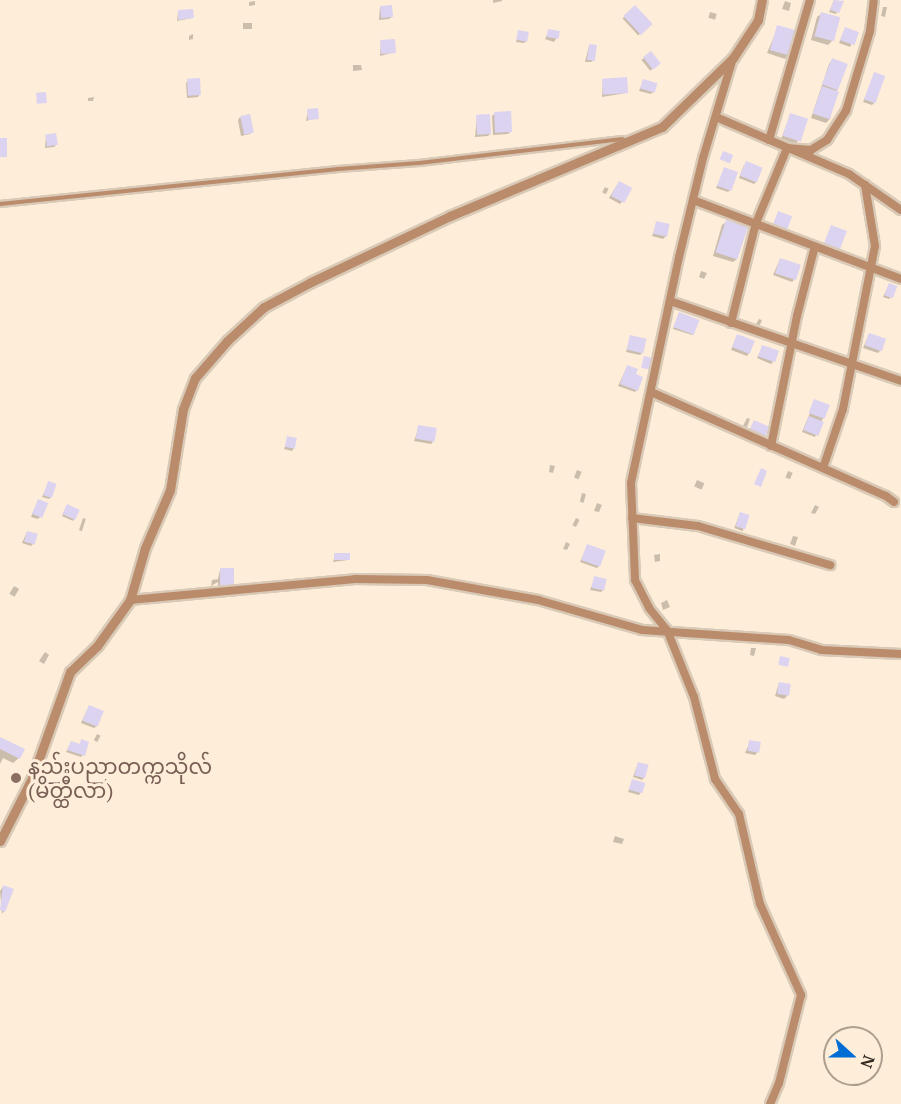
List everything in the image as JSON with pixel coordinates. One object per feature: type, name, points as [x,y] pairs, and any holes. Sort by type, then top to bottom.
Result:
[{"type":"street","points":[[0,841],[32,778],[70,672],[97,646],[130,600],[145,548],[170,490],[183,409],[195,378],[227,341],[264,307],[450,216],[662,126],[734,58],[758,20],[762,0]]},
{"type":"street","points":[[769,140],[810,0]]},
{"type":"street","points":[[787,148],[811,150],[827,140],[846,111],[870,31],[874,0]]},
{"type":"street","points":[[734,58],[693,200],[670,301],[631,483],[632,518],[635,580],[649,608],[667,630],[694,697],[715,779],[739,814],[760,904],[801,995],[779,1083],[770,1104]]},
{"type":"street","points":[[716,117],[849,174],[901,210]]},
{"type":"street","points":[[731,323],[756,224],[787,148]]},
{"type":"street","points":[[823,468],[843,408],[871,267],[874,246],[865,185]]},
{"type":"street","points":[[693,200],[901,279]]},
{"type":"street","points":[[771,446],[815,246]]},
{"type":"street","points":[[670,301],[901,381]]},
{"type":"street","points":[[651,392],[894,502]]},
{"type":"street","points":[[632,518],[698,526],[830,566]]},
{"type":"street","points":[[130,600],[355,579],[427,579],[538,600],[642,630],[789,640],[821,650],[901,654]]},
{"type":"lane","points":[[0,204],[338,169],[419,164],[583,146],[631,138]]},
{"type":"building","points":[[834,0],[844,1],[839,13],[830,10]]},
{"type":"building","points":[[392,5],[393,17],[381,18],[380,6]]},
{"type":"building","points":[[635,5],[653,24],[641,35],[623,16]]},
{"type":"building","points":[[193,9],[194,18],[178,20],[178,10]]},
{"type":"building","points":[[821,12],[840,17],[834,41],[815,36]]},
{"type":"building","points":[[777,25],[798,31],[791,56],[770,50]]},
{"type":"building","points":[[845,27],[859,32],[854,45],[840,40]]},
{"type":"building","points":[[548,29],[560,31],[559,39],[547,37]]},
{"type":"building","points":[[518,30],[529,32],[527,42],[516,40]]},
{"type":"building","points":[[395,39],[396,53],[381,54],[380,40]]},
{"type":"building","points":[[589,44],[597,45],[595,61],[587,60]]},
{"type":"building","points":[[651,51],[661,64],[653,70],[643,57]]},
{"type":"building","points":[[832,58],[848,64],[838,90],[822,84]]},
{"type":"building","points":[[874,72],[885,76],[875,103],[864,99]]},
{"type":"building","points":[[627,77],[628,93],[603,95],[602,79]]},
{"type":"building","points":[[200,78],[201,95],[188,96],[187,79]]},
{"type":"building","points":[[643,79],[657,83],[655,93],[640,89]]},
{"type":"building","points":[[822,86],[839,92],[830,119],[813,113]]},
{"type":"building","points":[[46,92],[47,103],[37,104],[36,93]]},
{"type":"building","points":[[318,108],[319,119],[308,120],[307,109]]},
{"type":"building","points":[[511,111],[512,132],[495,133],[494,112]]},
{"type":"building","points":[[790,113],[808,119],[801,142],[783,136]]},
{"type":"building","points":[[250,114],[254,133],[244,135],[240,116]]},
{"type":"building","points":[[490,114],[491,134],[477,135],[476,115]]},
{"type":"building","points":[[56,133],[58,145],[47,147],[45,135]]},
{"type":"building","points":[[0,138],[7,138],[7,157],[0,157]]},
{"type":"building","points":[[723,151],[733,155],[730,163],[720,159]]},
{"type":"building","points":[[746,161],[763,168],[757,183],[740,176]]},
{"type":"building","points":[[724,167],[738,172],[731,191],[717,186]]},
{"type":"building","points":[[619,181],[632,188],[624,203],[611,196]]},
{"type":"building","points":[[778,211],[792,216],[787,230],[773,225]]},
{"type":"building","points":[[726,220],[748,227],[737,259],[715,252]]},
{"type":"building","points":[[656,221],[670,224],[667,237],[653,234]]},
{"type":"building","points":[[831,225],[847,231],[840,250],[824,244]]},
{"type":"building","points":[[780,258],[801,265],[796,280],[775,273]]},
{"type":"building","points":[[889,283],[897,286],[893,298],[884,295]]},
{"type":"building","points":[[679,312],[700,320],[694,335],[673,327]]},
{"type":"building","points":[[869,333],[886,339],[882,351],[865,345]]},
{"type":"building","points":[[737,334],[755,341],[750,354],[732,347]]},
{"type":"building","points":[[630,335],[647,339],[643,353],[627,350]]},
{"type":"building","points":[[762,345],[779,351],[775,362],[758,356]]},
{"type":"building","points":[[644,356],[652,358],[649,370],[641,368]]},
{"type":"building","points":[[627,365],[638,369],[636,374],[643,377],[638,391],[620,384]]},
{"type":"building","points":[[814,399],[830,405],[824,419],[809,413]]},
{"type":"building","points":[[809,416],[824,422],[818,436],[803,430]]},
{"type":"building","points":[[754,420],[770,427],[765,438],[749,431]]},
{"type":"building","points":[[418,425],[437,428],[435,442],[416,439]]},
{"type":"building","points":[[287,436],[297,438],[295,449],[285,447]]},
{"type":"building","points":[[761,468],[767,471],[761,487],[754,484]]},
{"type":"building","points":[[48,481],[57,484],[52,498],[43,495]]},
{"type":"building","points":[[38,499],[48,503],[42,518],[32,514]]},
{"type":"building","points":[[67,504],[80,510],[75,520],[62,514]]},
{"type":"building","points":[[740,512],[750,515],[745,529],[736,526]]},
{"type":"building","points":[[27,531],[38,534],[35,544],[24,542]]},
{"type":"building","points":[[587,544],[606,551],[600,567],[581,560]]},
{"type":"building","points":[[334,553],[350,553],[350,560],[334,560]]},
{"type":"building","points":[[220,568],[234,568],[234,585],[220,585]]},
{"type":"building","points":[[594,576],[607,579],[604,591],[591,588]]},
{"type":"building","points":[[780,656],[790,658],[788,667],[778,665]]},
{"type":"building","points":[[779,682],[791,684],[789,696],[777,694]]},
{"type":"building","points":[[89,705],[104,711],[97,727],[83,721]]},
{"type":"building","points":[[0,737],[25,749],[20,759],[0,749]]},
{"type":"building","points":[[81,739],[89,742],[85,756],[67,750],[71,741],[80,744]]},
{"type":"building","points":[[749,740],[761,742],[759,753],[747,751]]},
{"type":"building","points":[[638,762],[649,765],[645,778],[634,776]]},
{"type":"building","points":[[632,779],[645,783],[642,794],[629,790]]},
{"type":"building","points":[[3,885],[14,889],[5,912],[0,910]]},
{"type":"place","name":"နည်းပညာတက္ကသိုလ် (မိတ္ထီလာ)","points":[[16,778]]}]
